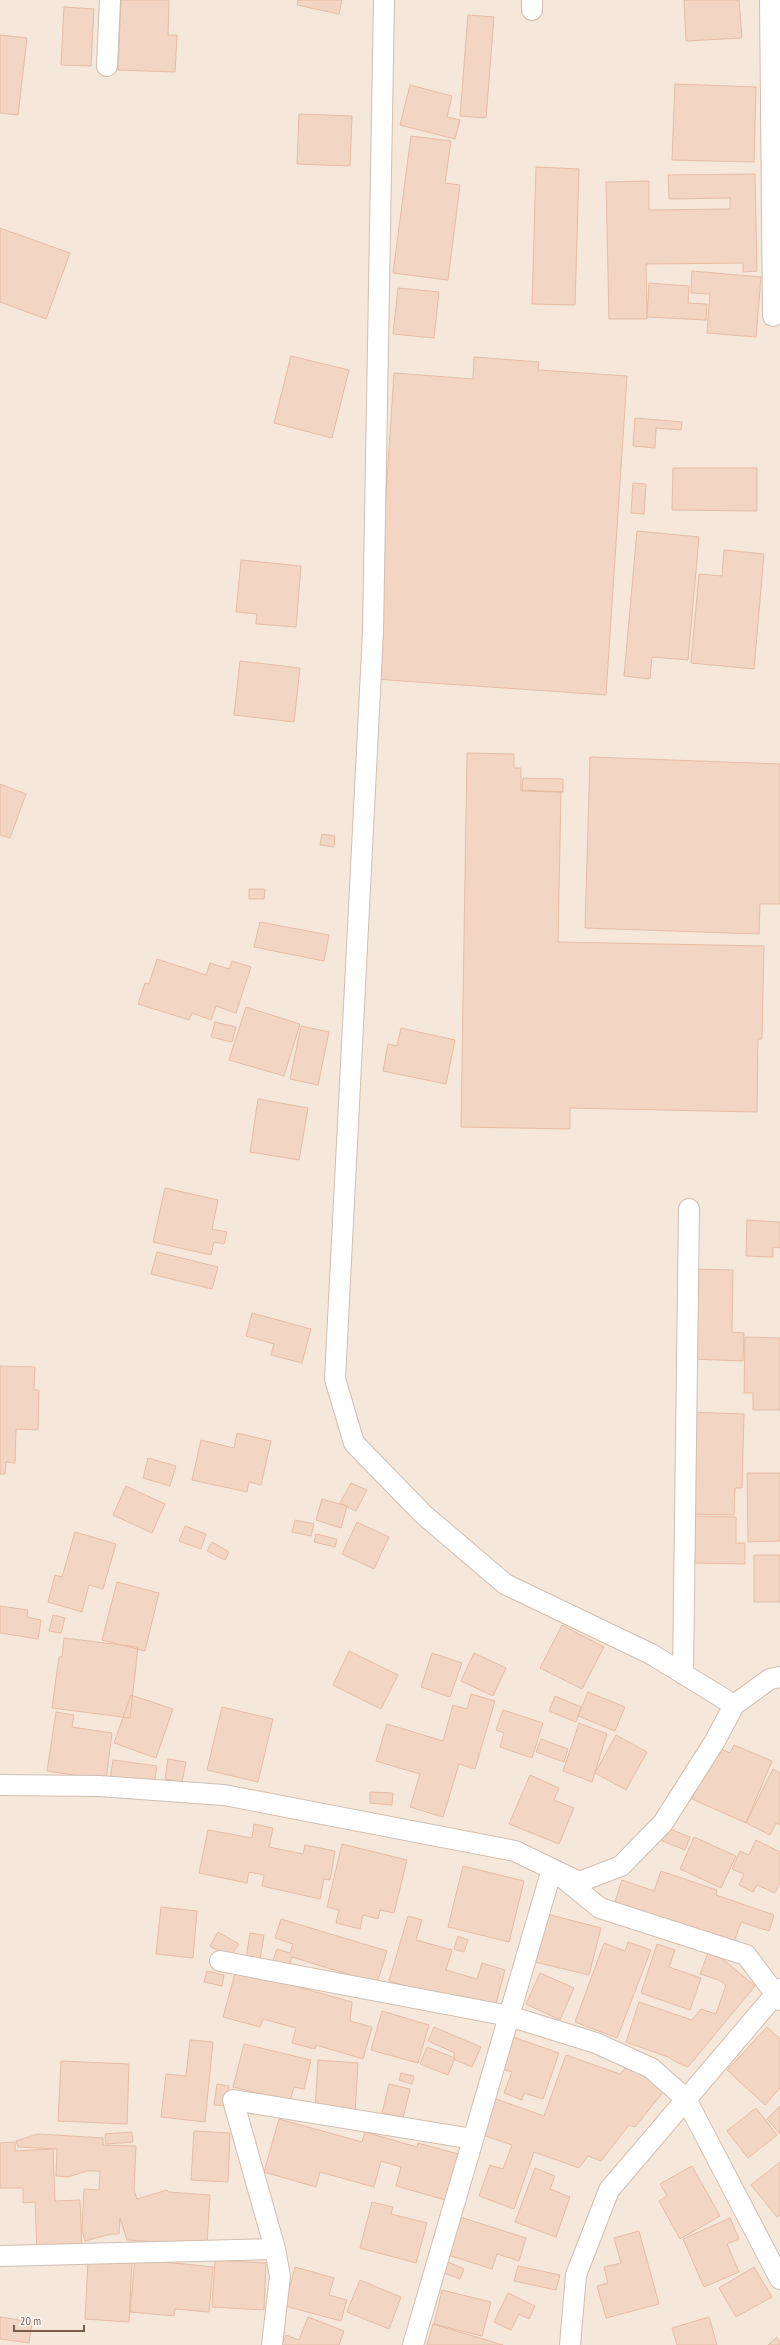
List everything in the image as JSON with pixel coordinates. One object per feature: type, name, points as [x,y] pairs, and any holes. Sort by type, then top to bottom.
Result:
[{"type":"street","points":[[107,66],[110,0]]},
{"type":"street","points":[[384,0],[373,632],[334,1379],[354,1443],[423,1514],[505,1584],[651,1654],[734,1705]]},
{"type":"street","points":[[770,0],[773,316]]},
{"type":"street","points":[[683,1674],[689,1209]]},
{"type":"street","points":[[0,1784],[99,1786],[224,1796],[515,1851],[579,1882],[622,1866],[663,1823],[715,1741],[734,1705],[770,1679],[780,1677]]},
{"type":"street","points":[[552,1868],[600,1908],[746,1955],[778,1994],[609,2190],[576,2275],[570,2345]]},
{"type":"street","points":[[413,2345],[552,1868]]},
{"type":"street","points":[[220,1961],[509,2016],[596,2043],[652,2068],[686,2099],[780,2279]]},
{"type":"street","points":[[272,2345],[280,2276],[275,2249],[234,2100],[473,2139]]},
{"type":"street","points":[[0,2256],[275,2249]]},
{"type":"shaded area","points":[[0,0],[780,0],[780,2345],[0,2345]]},
{"type":"building","points":[[121,0],[169,0],[168,35],[177,35],[175,72],[118,70]]},
{"type":"building","points":[[298,0],[342,0],[339,14],[297,5]]},
{"type":"building","points":[[684,0],[739,0],[742,38],[686,41]]},
{"type":"building","points":[[64,7],[94,9],[91,66],[61,65]]},
{"type":"building","points":[[468,15],[494,17],[486,118],[460,116]]},
{"type":"building","points":[[0,35],[27,38],[18,115],[0,113]]},
{"type":"building","points":[[675,84],[756,87],[754,162],[672,160]]},
{"type":"building","points":[[410,85],[452,96],[447,117],[460,120],[455,139],[400,125]]},
{"type":"building","points":[[299,114],[352,116],[350,166],[297,164]]},
{"type":"building","points":[[411,136],[451,141],[445,183],[460,185],[448,280],[393,273]]},
{"type":"building","points":[[536,167],[579,169],[575,305],[532,304]]},
{"type":"building","points":[[755,174],[757,271],[743,272],[743,263],[646,264],[647,319],[609,319],[606,182],[649,181],[649,210],[730,209],[730,198],[669,199],[668,175]]},
{"type":"building","points":[[0,228],[70,253],[46,319],[0,302]]},
{"type":"building","points":[[692,271],[761,277],[756,337],[707,333],[710,294],[691,293]]},
{"type":"building","points":[[649,283],[689,286],[688,303],[707,304],[706,320],[647,317]]},
{"type":"building","points":[[398,288],[439,292],[434,338],[393,334]]},
{"type":"building","points":[[291,356],[349,370],[332,438],[274,423]]},
{"type":"building","points":[[474,357],[539,362],[538,370],[627,376],[606,695],[374,679],[394,373],[473,379]]},
{"type":"building","points":[[635,418],[682,422],[681,430],[656,428],[655,448],[633,446]]},
{"type":"building","points":[[673,468],[757,468],[757,511],[672,510]]},
{"type":"building","points":[[633,483],[646,484],[644,514],[631,513]]},
{"type":"building","points":[[637,531],[699,537],[688,660],[652,657],[650,679],[624,676]]},
{"type":"building","points":[[724,550],[764,554],[754,669],[691,663],[699,574],[722,576]]},
{"type":"building","points":[[241,560],[301,566],[296,627],[256,624],[257,614],[236,612]]},
{"type":"building","points":[[240,661],[300,668],[294,722],[234,715]]},
{"type":"building","points":[[467,753],[514,754],[514,768],[521,768],[521,791],[561,792],[558,942],[764,946],[762,1039],[758,1039],[757,1112],[570,1108],[570,1129],[461,1127]]},
{"type":"building","points":[[590,757],[780,764],[780,904],[760,904],[759,934],[585,928]]},
{"type":"building","points":[[523,778],[563,779],[563,792],[522,790]]},
{"type":"building","points":[[0,784],[26,794],[10,838],[0,835]]},
{"type":"building","points":[[322,834],[335,836],[334,847],[320,845]]},
{"type":"building","points":[[249,889],[265,889],[264,899],[249,899]]},
{"type":"building","points":[[260,922],[329,935],[324,961],[254,947]]},
{"type":"building","points":[[157,959],[206,975],[210,963],[229,969],[232,961],[251,967],[236,1013],[216,1006],[211,1020],[192,1013],[189,1020],[138,1004],[145,983],[149,984]]},
{"type":"building","points":[[246,1007],[300,1024],[284,1076],[229,1060]]},
{"type":"building","points":[[215,1022],[236,1027],[232,1042],[211,1037]]},
{"type":"building","points":[[301,1026],[329,1032],[318,1085],[290,1079]]},
{"type":"building","points":[[401,1028],[455,1040],[446,1084],[383,1071],[388,1044],[397,1046]]},
{"type":"building","points":[[258,1099],[308,1108],[299,1160],[250,1152]]},
{"type":"building","points":[[165,1188],[218,1200],[212,1229],[227,1232],[224,1244],[214,1242],[211,1255],[153,1242]]},
{"type":"building","points":[[747,1220],[780,1222],[780,1248],[773,1247],[773,1257],[746,1256]]},
{"type":"building","points":[[157,1252],[218,1267],[212,1289],[151,1274]]},
{"type":"building","points":[[693,1269],[733,1270],[732,1332],[744,1333],[743,1361],[692,1359]]},
{"type":"building","points":[[252,1313],[311,1329],[302,1363],[271,1355],[274,1344],[246,1336]]},
{"type":"building","points":[[745,1337],[780,1338],[780,1410],[753,1410],[753,1393],[744,1393]]},
{"type":"building","points":[[0,1366],[35,1367],[34,1390],[39,1390],[38,1430],[16,1429],[15,1463],[6,1462],[5,1474],[0,1474]]},
{"type":"building","points":[[690,1412],[744,1414],[742,1488],[735,1488],[734,1515],[693,1514]]},
{"type":"building","points":[[237,1433],[271,1441],[261,1485],[249,1482],[247,1492],[192,1480],[201,1440],[234,1448]]},
{"type":"building","points":[[148,1458],[176,1466],[170,1486],[143,1478]]},
{"type":"building","points":[[747,1473],[780,1473],[780,1541],[748,1542]]},
{"type":"building","points":[[351,1483],[367,1490],[356,1511],[340,1503]]},
{"type":"building","points":[[126,1486],[165,1504],[152,1533],[113,1515]]},
{"type":"building","points":[[322,1499],[347,1506],[341,1528],[316,1520]]},
{"type":"building","points":[[694,1516],[736,1517],[736,1543],[745,1543],[745,1564],[693,1563]]},
{"type":"building","points":[[295,1520],[314,1524],[311,1536],[292,1532]]},
{"type":"building","points":[[357,1522],[389,1537],[374,1569],[342,1554]]},
{"type":"building","points":[[185,1526],[206,1534],[201,1549],[179,1541]]},
{"type":"building","points":[[75,1532],[116,1544],[103,1589],[89,1585],[82,1612],[48,1602],[55,1575],[62,1577]]},
{"type":"building","points":[[316,1534],[337,1539],[335,1547],[314,1542]]},
{"type":"building","points":[[212,1542],[229,1552],[225,1560],[207,1551]]},
{"type":"building","points":[[754,1555],[780,1555],[780,1602],[754,1602]]},
{"type":"building","points":[[117,1582],[159,1593],[145,1651],[102,1640]]},
{"type":"building","points":[[0,1606],[28,1610],[27,1617],[41,1620],[38,1639],[0,1633]]},
{"type":"building","points":[[53,1615],[65,1618],[61,1633],[49,1631]]},
{"type":"building","points":[[562,1625],[604,1647],[582,1689],[540,1668]]},
{"type":"building","points":[[64,1638],[138,1647],[130,1718],[52,1708],[59,1657],[62,1657]]},
{"type":"building","points":[[349,1651],[398,1675],[381,1709],[333,1685]]},
{"type":"building","points":[[432,1653],[462,1663],[450,1697],[421,1687]]},
{"type":"building","points":[[474,1653],[506,1668],[493,1696],[461,1681]]},
{"type":"building","points":[[588,1692],[625,1707],[615,1731],[578,1716]]},
{"type":"building","points":[[471,1694],[495,1701],[475,1769],[459,1764],[443,1817],[410,1807],[420,1774],[376,1761],[387,1724],[443,1741],[453,1705],[467,1709]]},
{"type":"building","points":[[131,1695],[173,1709],[156,1758],[114,1743]]},
{"type":"building","points":[[555,1696],[581,1707],[576,1722],[549,1711]]},
{"type":"building","points":[[222,1707],[273,1719],[258,1782],[207,1770]]},
{"type":"building","points":[[503,1710],[543,1723],[532,1758],[500,1747],[504,1733],[496,1730]]},
{"type":"building","points":[[56,1712],[74,1715],[72,1727],[112,1733],[106,1780],[47,1771]]},
{"type":"building","points":[[579,1723],[607,1734],[592,1782],[563,1771]]},
{"type":"building","points":[[616,1735],[647,1752],[626,1790],[595,1773]]},
{"type":"building","points":[[541,1739],[568,1749],[564,1762],[536,1752]]},
{"type":"building","points":[[734,1745],[772,1761],[746,1823],[692,1799],[714,1746],[730,1753]]},
{"type":"building","points":[[168,1759],[186,1762],[182,1782],[165,1779]]},
{"type":"building","points":[[113,1760],[157,1766],[154,1786],[110,1779]]},
{"type":"building","points":[[773,1769],[780,1773],[780,1825],[776,1823],[770,1835],[746,1823]]},
{"type":"building","points":[[530,1775],[559,1788],[554,1800],[574,1808],[559,1844],[509,1824]]},
{"type":"building","points":[[370,1792],[393,1793],[392,1805],[370,1803]]},
{"type":"building","points":[[254,1824],[273,1828],[269,1847],[303,1854],[305,1845],[335,1851],[330,1880],[324,1879],[320,1899],[262,1886],[264,1875],[249,1872],[247,1883],[199,1873],[208,1830],[252,1838]]},
{"type":"building","points":[[665,1827],[690,1837],[685,1850],[660,1840]]},
{"type":"building","points":[[694,1837],[736,1856],[721,1888],[680,1869]]},
{"type":"building","points":[[756,1840],[780,1852],[780,1883],[775,1893],[757,1885],[753,1892],[739,1885],[744,1874],[732,1869],[740,1851],[749,1855]]},
{"type":"building","points":[[342,1844],[407,1860],[394,1913],[380,1910],[378,1919],[363,1915],[360,1929],[336,1923],[339,1910],[327,1907]]},
{"type":"building","points":[[463,1866],[524,1881],[509,1942],[448,1927]]},
{"type":"building","points":[[661,1871],[717,1890],[716,1895],[774,1915],[769,1931],[741,1922],[733,1945],[614,1905],[622,1880],[654,1891]]},
{"type":"building","points":[[161,1907],[197,1911],[193,1958],[156,1954]]},
{"type":"building","points":[[547,1914],[601,1928],[589,1975],[535,1962]]},
{"type":"building","points":[[408,1916],[422,1920],[416,1940],[452,1950],[446,1970],[477,1979],[482,1963],[505,1970],[494,2011],[389,1981]]},
{"type":"building","points":[[281,1919],[387,1951],[377,1983],[292,1957],[288,1971],[271,1966],[277,1949],[290,1953],[293,1944],[275,1938]]},
{"type":"building","points":[[218,1932],[239,1944],[230,1958],[210,1946]]},
{"type":"building","points":[[250,1933],[264,1935],[260,1960],[246,1958]]},
{"type":"building","points":[[458,1936],[468,1940],[464,1952],[454,1949]]},
{"type":"building","points":[[628,1942],[651,1950],[617,2038],[575,2022],[604,1943],[625,1951]]},
{"type":"building","points":[[657,1944],[675,1950],[669,1967],[701,1978],[690,2010],[641,1993]]},
{"type":"building","points":[[708,1953],[719,1956],[755,1986],[688,2067],[668,2057],[626,2042],[639,2002],[692,2020],[701,2009],[716,2014],[726,1985],[719,1980],[700,1974]]},
{"type":"building","points":[[236,1970],[352,2002],[350,2021],[372,2027],[363,2059],[316,2045],[315,2049],[292,2043],[296,2028],[263,2019],[260,2027],[223,2017]]},
{"type":"building","points":[[207,1971],[224,1975],[222,1986],[204,1982]]},
{"type":"building","points":[[540,1973],[574,1988],[560,2020],[526,2004]]},
{"type":"building","points":[[382,2011],[429,2025],[418,2063],[371,2050]]},
{"type":"building","points":[[434,2027],[481,2047],[472,2067],[453,2059],[455,2053],[428,2041]]},
{"type":"building","points":[[767,2027],[780,2039],[780,2088],[765,2105],[727,2070]]},
{"type":"building","points":[[513,2037],[559,2053],[543,2099],[524,2093],[522,2100],[504,2093],[512,2072],[501,2069]]},
{"type":"building","points":[[190,2040],[213,2042],[205,2122],[161,2117],[166,2074],[186,2076]]},
{"type":"building","points":[[244,2044],[311,2060],[304,2089],[294,2087],[290,2101],[233,2087]]},
{"type":"building","points":[[427,2047],[455,2058],[448,2075],[420,2064]]},
{"type":"building","points":[[566,2055],[620,2074],[627,2066],[636,2070],[664,2091],[635,2127],[629,2125],[601,2161],[588,2156],[579,2168],[534,2152],[514,2209],[479,2196],[490,2165],[503,2169],[512,2145],[483,2135],[496,2099],[544,2116]]},
{"type":"building","points":[[318,2060],[358,2063],[355,2114],[315,2111]]},
{"type":"building","points":[[61,2061],[129,2064],[127,2124],[58,2121]]},
{"type":"building","points":[[401,2073],[414,2076],[412,2084],[399,2080]]},
{"type":"building","points":[[217,2084],[229,2086],[226,2106],[214,2105]]},
{"type":"building","points":[[389,2084],[410,2089],[403,2118],[382,2113]]},
{"type":"building","points":[[780,2106],[780,2134],[767,2119]]},
{"type":"building","points":[[756,2108],[777,2135],[748,2158],[727,2131]]},
{"type":"building","points":[[279,2119],[362,2142],[365,2132],[417,2147],[418,2143],[462,2155],[449,2201],[396,2186],[401,2167],[381,2161],[374,2187],[320,2172],[316,2187],[264,2172]]},
{"type":"building","points":[[194,2131],[230,2133],[228,2182],[191,2180]]},
{"type":"building","points":[[132,2132],[133,2142],[106,2144],[105,2134]]},
{"type":"building","points":[[38,2134],[103,2138],[103,2145],[136,2146],[134,2190],[137,2199],[167,2190],[168,2192],[210,2195],[207,2245],[127,2240],[120,2218],[119,2234],[111,2234],[85,2241],[82,2230],[84,2189],[99,2190],[100,2171],[87,2171],[68,2177],[56,2176],[57,2149],[18,2147],[16,2141]]},
{"type":"building","points":[[15,2142],[15,2151],[53,2149],[55,2201],[80,2200],[82,2249],[37,2250],[35,2202],[23,2203],[23,2188],[0,2188],[0,2143]]},
{"type":"building","points":[[780,2162],[780,2215],[777,2217],[751,2185]]},
{"type":"building","points":[[692,2166],[720,2216],[680,2239],[659,2201],[667,2196],[660,2184]]},
{"type":"building","points":[[535,2168],[555,2176],[550,2189],[570,2197],[556,2237],[515,2222]]},
{"type":"building","points":[[372,2202],[393,2207],[391,2214],[427,2223],[416,2263],[360,2248]]},
{"type":"building","points":[[460,2217],[526,2238],[519,2261],[497,2254],[492,2269],[448,2255]]},
{"type":"building","points":[[730,2218],[739,2239],[727,2244],[739,2272],[704,2287],[683,2239]]},
{"type":"building","points":[[639,2231],[659,2304],[606,2318],[597,2286],[608,2283],[604,2267],[621,2263],[614,2238]]},
{"type":"building","points":[[135,2259],[213,2267],[209,2312],[175,2309],[174,2316],[130,2312]]},
{"type":"building","points":[[215,2260],[266,2263],[264,2310],[212,2307]]},
{"type":"building","points":[[88,2261],[132,2263],[129,2322],[85,2319]]},
{"type":"building","points":[[448,2262],[464,2269],[460,2279],[444,2273]]},
{"type":"building","points":[[518,2266],[560,2275],[556,2290],[514,2281]]},
{"type":"building","points":[[295,2267],[334,2278],[329,2295],[347,2300],[341,2321],[285,2306]]},
{"type":"building","points":[[754,2267],[772,2297],[736,2317],[719,2288]]},
{"type":"building","points":[[360,2280],[401,2297],[389,2329],[347,2312]]},
{"type":"building","points":[[442,2290],[491,2302],[482,2336],[434,2324]]},
{"type":"building","points":[[508,2293],[535,2306],[529,2319],[519,2314],[511,2330],[494,2322]]},
{"type":"building","points":[[0,2317],[32,2322],[29,2343],[0,2339]]},
{"type":"building","points":[[308,2317],[344,2331],[339,2345],[282,2345],[286,2335],[299,2340]]},
{"type":"building","points":[[709,2317],[717,2345],[677,2345],[672,2328]]},
{"type":"building","points":[[433,2324],[503,2345],[427,2345]]},
{"type":"building","points":[[777,2337],[780,2345],[768,2345]]}]
